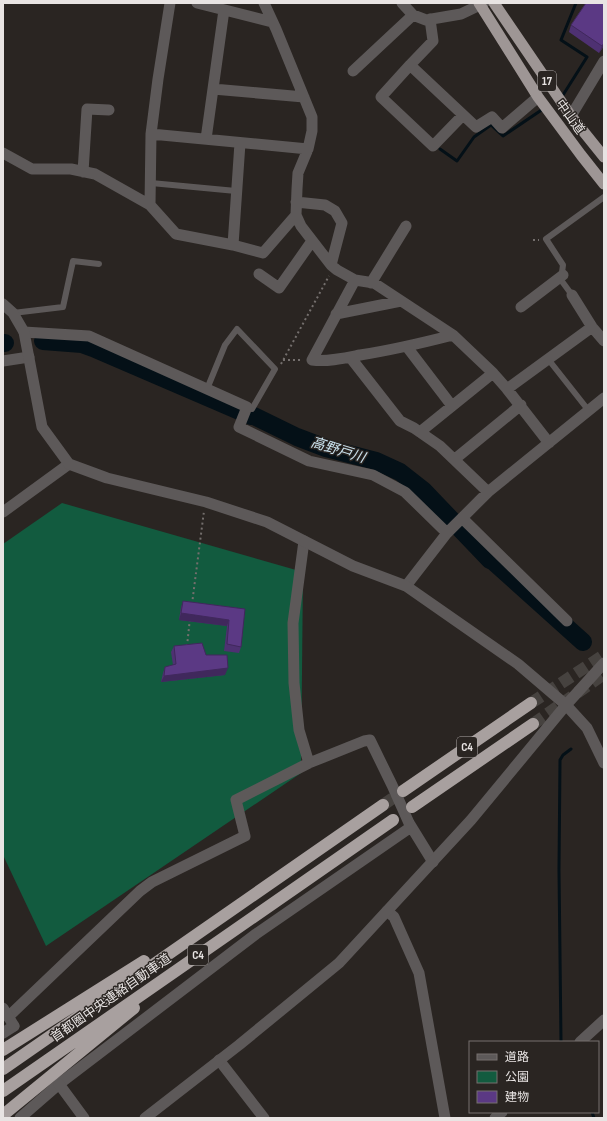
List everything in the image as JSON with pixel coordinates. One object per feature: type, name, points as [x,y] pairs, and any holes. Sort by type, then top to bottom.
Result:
[{"type":"highway","name":"中山道","points":[[494,3],[570,116],[604,157]]},
{"type":"highway","name":"中山道","points":[[481,4],[538,97],[604,184]]},
{"type":"highway","name":"C4","points":[[403,791],[531,703]]},
{"type":"highway","name":"C4","points":[[412,808],[533,724]]},
{"type":"highway","name":"首都圏中央連絡自動車道","points":[[3,1069],[383,805]]},
{"type":"highway","name":"首都圏中央連絡自動車道","points":[[3,1091],[393,820]]},
{"type":"highway","points":[[3,1050],[155,954],[237,907]]},
{"type":"highway","points":[[3,1115],[219,940]]},
{"type":"street","points":[[150,205],[151,134],[170,3]]},
{"type":"street","points":[[197,3],[272,22]]},
{"type":"street","points":[[264,3],[312,117],[312,131],[308,149],[298,173],[296,215],[301,226],[332,266],[355,280],[374,283],[453,335],[508,389],[549,443]]},
{"type":"street","points":[[402,3],[413,15],[426,20],[461,14],[481,4]]},
{"type":"street","points":[[206,139],[224,10]]},
{"type":"street","points":[[353,71],[413,15]]},
{"type":"street","points":[[430,19],[433,40],[381,97],[433,146],[464,116]]},
{"type":"street","points":[[570,116],[604,61]]},
{"type":"street","points":[[410,65],[476,127],[492,117],[502,128],[538,97]]},
{"type":"street","points":[[213,89],[304,97]]},
{"type":"street","points":[[83,172],[87,109],[109,110]]},
{"type":"street","points":[[151,134],[308,149]]},
{"type":"street","points":[[232,245],[240,142]]},
{"type":"street","points":[[3,153],[32,169],[71,169],[95,174],[150,205],[176,234],[232,245],[262,253],[296,215]]},
{"type":"street","points":[[296,202],[325,205],[335,211],[342,223],[332,266]]},
{"type":"street","points":[[370,283],[406,226]]},
{"type":"street","points":[[259,274],[279,288],[312,241]]},
{"type":"street","points":[[521,307],[562,275]]},
{"type":"street","points":[[355,280],[312,360],[321,361],[408,347],[453,335]]},
{"type":"street","points":[[572,295],[592,327],[604,341]]},
{"type":"street","points":[[336,314],[401,301]]},
{"type":"street","points":[[7,310],[24,332],[42,427],[69,464],[107,478],[206,502],[267,522],[353,566],[406,586],[518,664],[566,705],[587,728],[604,763]]},
{"type":"street","points":[[508,389],[592,327]]},
{"type":"street","points":[[24,332],[89,336],[248,407],[239,427],[309,461],[373,475],[405,492],[447,533]]},
{"type":"street","points":[[408,347],[452,406]]},
{"type":"street","points":[[3,361],[29,357]]},
{"type":"street","points":[[350,357],[400,422],[420,432],[440,446],[488,492]]},
{"type":"street","points":[[420,432],[493,373]]},
{"type":"street","points":[[406,586],[447,533],[488,492],[604,398]]},
{"type":"street","points":[[455,459],[521,405]]},
{"type":"street","points":[[3,512],[69,464]]},
{"type":"street","points":[[462,518],[567,621]]},
{"type":"street","points":[[304,541],[293,623],[294,676],[299,730],[309,763]]},
{"type":"street","points":[[145,1118],[339,963],[471,820],[566,705],[604,662]]},
{"type":"street","points":[[3,1033],[8,1017],[140,891],[152,882],[245,836],[236,800],[309,763],[364,741],[370,740],[411,827],[433,862]]},
{"type":"street","points":[[20,1118],[59,1084],[256,934],[411,827]]},
{"type":"street","points":[[387,911],[394,917],[419,973],[445,1118]]},
{"type":"street","points":[[581,1041],[604,1020]]},
{"type":"street","points":[[219,1060],[264,1118]]},
{"type":"street","points":[[59,1084],[84,1118]]},
{"type":"lane","points":[[151,182],[236,191]]},
{"type":"lane","points":[[572,295],[561,280],[562,265],[546,239],[604,197]]},
{"type":"lane","points":[[7,310],[63,307],[73,261],[99,264]]},
{"type":"lane","points":[[207,389],[225,345],[237,329],[275,369],[252,409],[248,407]]},
{"type":"lane","points":[[548,359],[589,411]]},
{"type":"path","points":[[280,366],[332,266]]},
{"type":"path","points":[[283,360],[312,360]]},
{"type":"path","points":[[191,607],[206,502]]},
{"type":"path","points":[[186,650],[190,614]]},
{"type":"green space","points":[[62,503],[303,572],[301,773],[46,946],[3,855],[3,544]]},
{"type":"building","points":[[586,3],[604,3],[604,43],[602,46],[571,25]]},
{"type":"building","points":[[183,601],[245,609],[241,647],[227,644],[229,620],[181,613]]},
{"type":"building","points":[[202,643],[206,655],[227,655],[228,668],[164,676],[165,667],[176,664],[174,646]]},
{"type":"waterway","points":[[561,97],[587,57],[561,40],[576,3]]},
{"type":"waterway","points":[[440,149],[457,161],[474,137],[491,125],[503,136],[543,109]]},
{"type":"waterway","name":"高野戸川","points":[[43,341],[82,344],[93,348],[254,416],[297,437],[326,448],[376,461],[400,472],[423,490],[490,560],[583,642]]},
{"type":"waterway","points":[[561,1041],[559,870],[560,760],[563,755],[571,749]]},
{"type":"waterway","points":[[592,1113],[594,1118]]},
{"type":"tunnel","points":[[531,703],[604,655]]},
{"type":"tunnel","points":[[533,724],[604,674]]},
{"type":"tunnel","points":[[383,805],[403,791]]}]
